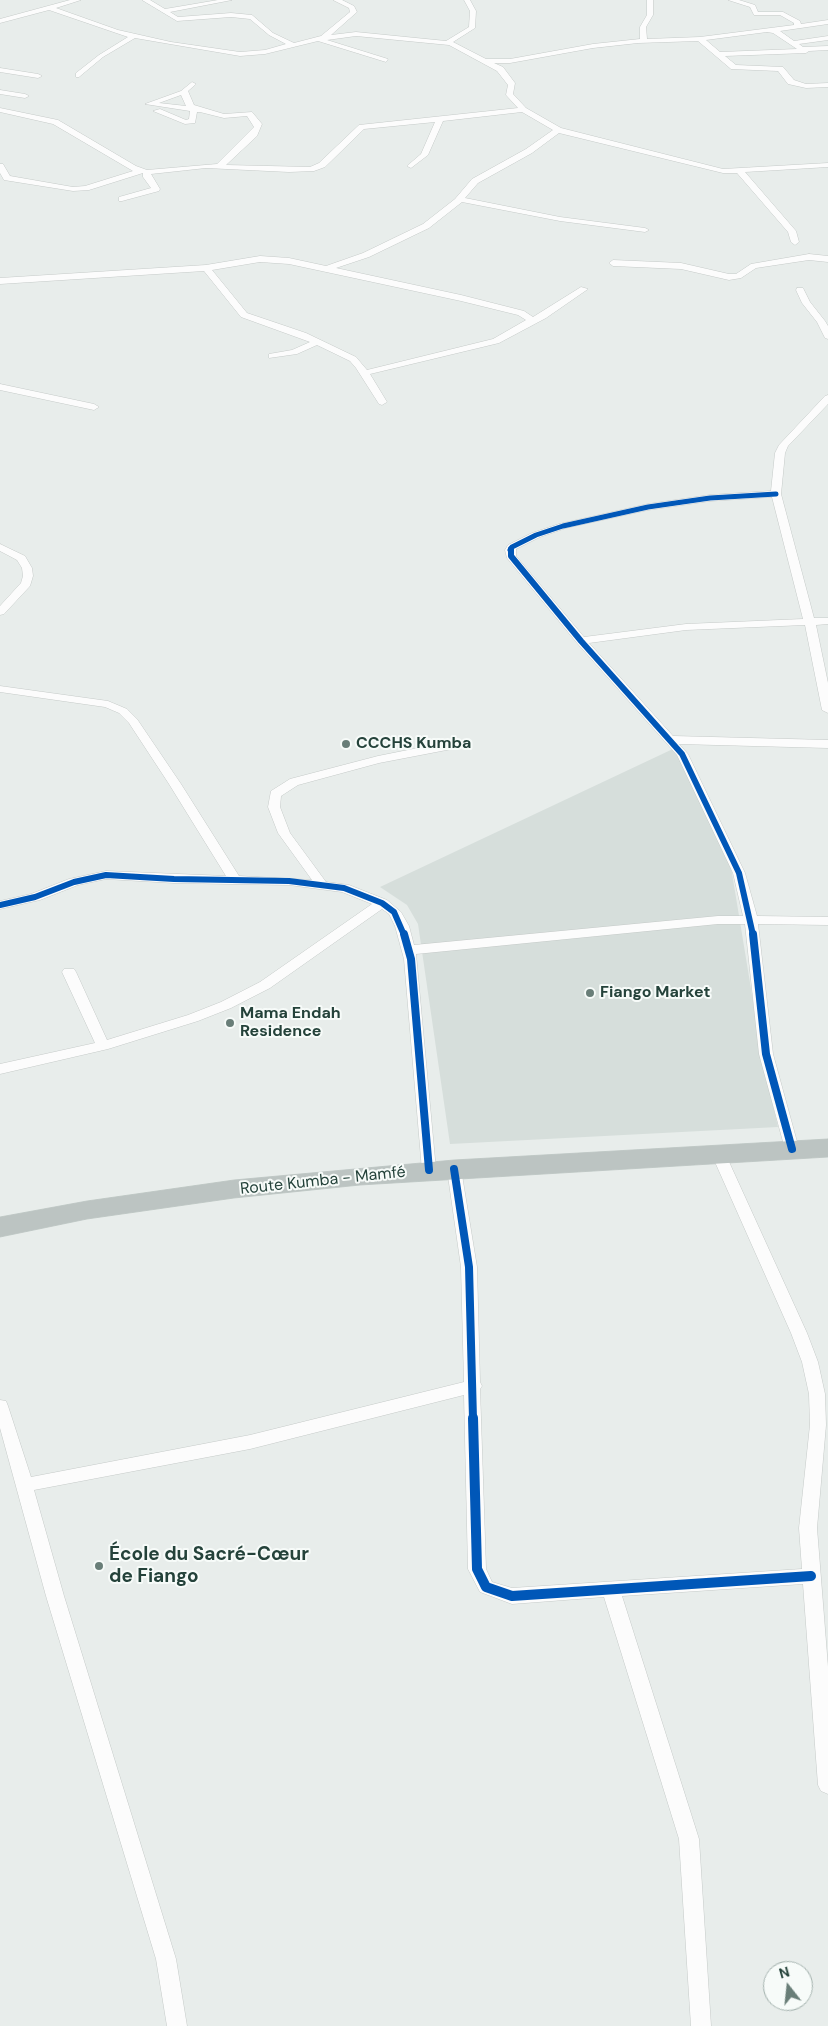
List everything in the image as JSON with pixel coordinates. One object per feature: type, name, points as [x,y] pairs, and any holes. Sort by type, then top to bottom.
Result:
[{"type":"highway","name":"Route Kumba - Mamfé","points":[[0,1227],[87,1210],[234,1189],[429,1170],[828,1148]]},
{"type":"street","points":[[0,21],[78,0]]},
{"type":"street","points":[[145,0],[173,17],[182,20],[231,15],[252,17],[271,34],[291,44]]},
{"type":"street","points":[[166,11],[228,0]]},
{"type":"street","points":[[322,38],[354,12],[352,7],[336,0]]},
{"type":"street","points":[[449,43],[472,28],[473,11],[466,0]]},
{"type":"street","points":[[644,40],[643,27],[650,15],[650,0]]},
{"type":"street","points":[[730,0],[753,6],[753,11],[756,14],[780,13],[798,22],[797,27]]},
{"type":"street","points":[[50,8],[103,29],[240,54],[269,51],[291,44],[322,38],[367,34],[449,43],[504,72],[512,85],[509,92],[510,95],[523,110],[558,130],[723,171],[741,172],[828,165]]},
{"type":"street","points":[[486,61],[510,61],[594,46],[644,40],[700,40],[828,22]]},
{"type":"street","points":[[771,30],[801,49],[814,50]]},
{"type":"street","points":[[79,75],[101,56],[134,36]]},
{"type":"street","points":[[322,38],[320,39],[386,60]]},
{"type":"street","points":[[792,44],[828,38]]},
{"type":"street","points":[[700,40],[734,68],[780,69],[791,82],[806,86],[828,85]]},
{"type":"street","points":[[716,54],[791,53],[828,48]]},
{"type":"street","points":[[0,70],[38,76]]},
{"type":"street","points":[[192,84],[184,92],[150,104],[198,110],[224,116],[249,114],[258,124],[254,134],[220,166]]},
{"type":"street","points":[[0,92],[25,96]]},
{"type":"street","points":[[184,92],[187,103],[198,110]]},
{"type":"street","points":[[0,110],[55,122],[133,168],[145,171]]},
{"type":"street","points":[[157,111],[185,122],[192,121],[198,110]]},
{"type":"street","points":[[0,166],[7,178],[73,189],[86,188],[145,171],[220,166],[289,170],[311,169],[322,164],[362,127],[438,121],[523,110]]},
{"type":"street","points":[[411,166],[424,156],[438,121]]},
{"type":"street","points":[[329,268],[366,255],[420,230],[460,199],[475,181],[529,151],[558,130]]},
{"type":"street","points":[[122,199],[156,189],[145,171]]},
{"type":"street","points":[[741,172],[792,231],[795,242]]},
{"type":"street","points":[[460,199],[560,219],[645,230]]},
{"type":"street","points":[[613,263],[681,266],[729,277],[738,276],[754,266],[809,257],[828,259]]},
{"type":"street","points":[[0,281],[206,268],[260,259],[289,261],[329,268],[486,304],[527,315],[530,320]]},
{"type":"street","points":[[206,268],[244,315],[317,342],[353,359],[382,402]]},
{"type":"street","points":[[364,373],[508,337],[530,320],[543,316],[584,288]]},
{"type":"street","points":[[800,290],[806,303],[821,322],[828,336]]},
{"type":"street","points":[[272,356],[294,352],[317,342]]},
{"type":"street","points":[[0,387],[94,407]]},
{"type":"street","points":[[828,398],[784,445],[780,454],[776,494],[809,620],[828,710]]},
{"type":"street","points":[[776,494],[710,498],[648,507],[563,526],[512,546],[511,556],[581,641],[682,754],[735,865],[751,920],[766,1054],[792,1149]]},
{"type":"street","points":[[0,547],[21,558],[27,568],[28,576],[26,584],[0,612]]},
{"type":"street","points":[[581,641],[686,626],[809,620],[828,621]]},
{"type":"street","points":[[0,689],[108,704],[123,711],[134,721],[176,784],[235,880]]},
{"type":"street","points":[[671,740],[828,744]]},
{"type":"street","points":[[322,885],[284,833],[274,807],[275,794],[294,782],[378,760],[453,745]]},
{"type":"street","points":[[0,905],[35,897],[74,882],[106,875],[289,881],[344,888],[382,903],[394,912],[402,926],[409,950],[429,1170]]},
{"type":"street","points":[[0,1070],[102,1046],[193,1018],[234,1001],[265,985],[382,903]]},
{"type":"street","points":[[409,950],[711,920],[828,921]]},
{"type":"street","points":[[69,972],[102,1046]]},
{"type":"street","points":[[718,1153],[808,1355],[823,1426],[808,1528],[828,1785]]},
{"type":"street","points":[[454,1169],[469,1267],[474,1386],[477,1569],[486,1587],[512,1596],[811,1576]]},
{"type":"street","points":[[25,1485],[250,1442],[474,1386]]},
{"type":"street","points":[[0,1406],[166,1959],[177,2026]]},
{"type":"street","points":[[611,1590],[689,1839],[701,2026]]},
{"type":"shaded area","name":"Fiango Market","points":[[675,748],[731,867],[763,1062],[778,1127],[450,1144],[418,924],[407,905],[380,887]]},
{"type":"cycle path","points":[[776,494],[710,498],[648,507],[563,526],[536,535],[512,547],[510,550],[511,556],[581,641],[682,754],[717,825],[739,873],[751,920],[766,1054],[792,1149]]},
{"type":"cycle path","points":[[0,905],[35,897],[74,882],[106,875],[174,879],[289,881],[344,888],[382,903],[394,912],[402,926],[411,959],[429,1170]]},
{"type":"cycle path","points":[[454,1169],[469,1267],[477,1569],[486,1587],[512,1596],[811,1576]]},
{"type":"place","name":"CCCHS Kumba","points":[[346,744]]},
{"type":"place","name":"Fiango Market","points":[[590,993]]},
{"type":"place","name":"Mama Endah Residence","points":[[230,1023]]},
{"type":"place","name":"École du Sacré-Cœur de Fiango","points":[[99,1566]]}]
